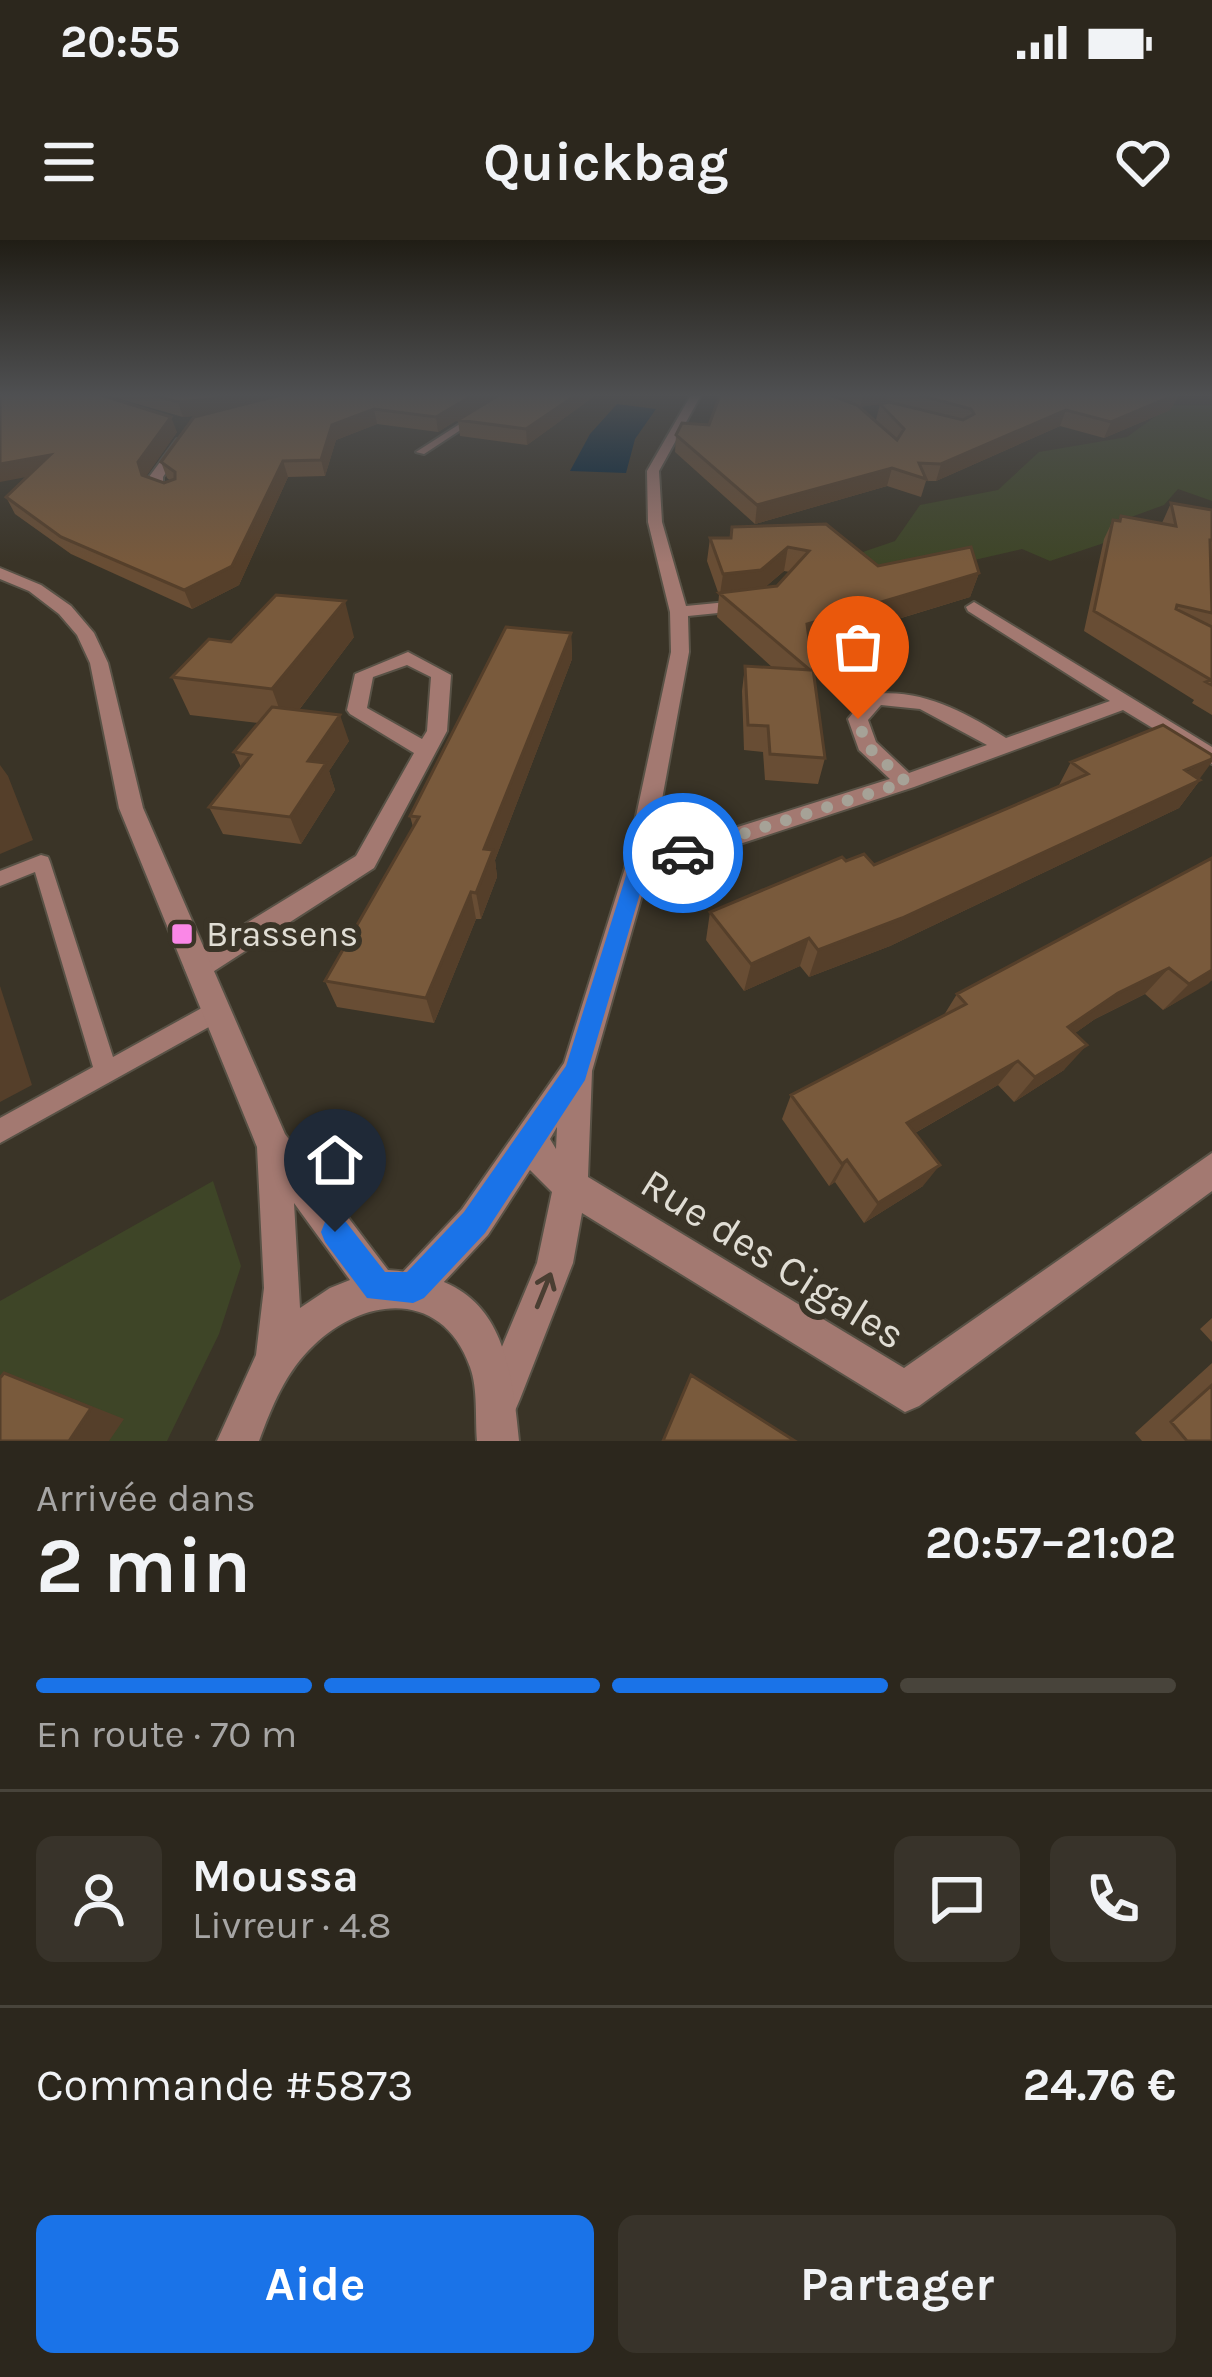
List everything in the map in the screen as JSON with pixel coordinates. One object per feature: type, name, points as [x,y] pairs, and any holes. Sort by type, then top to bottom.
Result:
[{"type":"street","points":[[172,492],[156,484],[156,477],[175,451]]},
{"type":"street","points":[[500,1399],[555,1263],[570,1186],[577,1071],[637,868],[680,652],[679,612],[655,522],[652,471],[664,451]]},
{"type":"street","points":[[0,573],[35,588],[85,633],[99,663],[131,808],[273,1146],[283,1288],[276,1356]]},
{"type":"street","points":[[679,612],[764,603]]},
{"type":"street","points":[[974,607],[1212,757]]},
{"type":"street","points":[[906,782],[866,745],[858,719],[875,699],[908,697],[950,711],[1003,746]]},
{"type":"street","points":[[637,868],[906,782],[1126,702]]},
{"type":"street","points":[[198,967],[365,862],[426,751]]},
{"type":"street","points":[[238,1441],[247,1406],[276,1356],[306,1322],[342,1299],[396,1287],[475,1222],[577,1071]]},
{"type":"street","name":"Rue des Cigales","points":[[531,1139],[543,1160],[570,1186],[905,1392],[1212,1170]]},
{"type":"street","points":[[273,1146],[396,1287],[455,1306],[485,1344],[500,1399],[498,1441]]},
{"type":"lane","points":[[0,879],[41,862],[106,1072]]},
{"type":"lane","points":[[0,1131],[217,1011]]},
{"type":"green space","points":[[1212,451],[1212,501],[1178,489],[1164,505],[1123,520],[1113,540],[1050,561],[1022,549],[817,596],[854,555],[895,541],[920,505],[998,490],[1039,452]]},
{"type":"green space","points":[[213,1181],[241,1266],[219,1334],[167,1441],[0,1441],[0,1301]]},
{"type":"water","points":[[581,451],[632,451],[626,473],[570,471]]},
{"type":"building","points":[[0,451],[146,451],[138,462],[142,475],[164,483],[175,479],[175,472],[161,462],[169,451],[324,451],[321,460],[283,461],[232,566],[184,590],[61,537],[6,497],[50,455],[0,464]]},
{"type":"building","points":[[695,451],[971,451],[941,464],[919,463],[926,479],[892,468],[757,505]]},
{"type":"building","points":[[1171,503],[1212,510],[1212,613],[1177,605],[1176,609],[1212,627],[1212,685],[1206,682],[1211,680],[1094,611],[1113,520],[1120,521],[1121,516],[1176,526]]},
{"type":"building","points":[[826,524],[878,566],[971,547],[979,573],[807,624],[825,758],[770,754],[768,726],[748,725],[745,666],[810,670],[719,593],[777,586],[809,551],[788,547],[761,570],[723,574],[710,538],[731,538],[732,527]]},
{"type":"building","points":[[276,595],[345,601],[272,689],[172,677],[209,639],[231,642]]},
{"type":"building","points":[[506,627],[571,633],[484,849],[493,850],[476,893],[471,892],[426,998],[325,981],[419,817],[410,816]]},
{"type":"building","points":[[272,707],[340,715],[308,761],[326,763],[290,817],[209,807],[251,755],[234,752]]},
{"type":"building","points":[[1163,725],[1212,755],[1185,770],[1200,780],[902,918],[818,950],[809,938],[751,964],[710,912],[842,857],[846,861],[864,854],[874,865],[1088,774],[1071,762]]},
{"type":"building","points":[[1212,858],[1212,970],[1189,984],[1169,968],[1118,993],[1068,1027],[1087,1045],[1035,1077],[1018,1061],[907,1123],[940,1165],[878,1203],[791,1095],[966,1004],[957,994]]},
{"type":"building","points":[[4,1373],[91,1408],[69,1441],[0,1441],[0,1378]]},
{"type":"building","points":[[691,1375],[795,1441],[663,1441]]},
{"type":"building","points":[[1212,1385],[1212,1441],[1187,1441],[1171,1422]]},
{"type":"way so far","points":[[683,853],[906,782],[866,745],[858,719]]},
{"type":"place","name":"Brassens","points":[[182,934]]},
{"type":"route","points":[[335,1232],[378,1287],[413,1288],[475,1222],[577,1071],[637,868],[683,853]]}]
